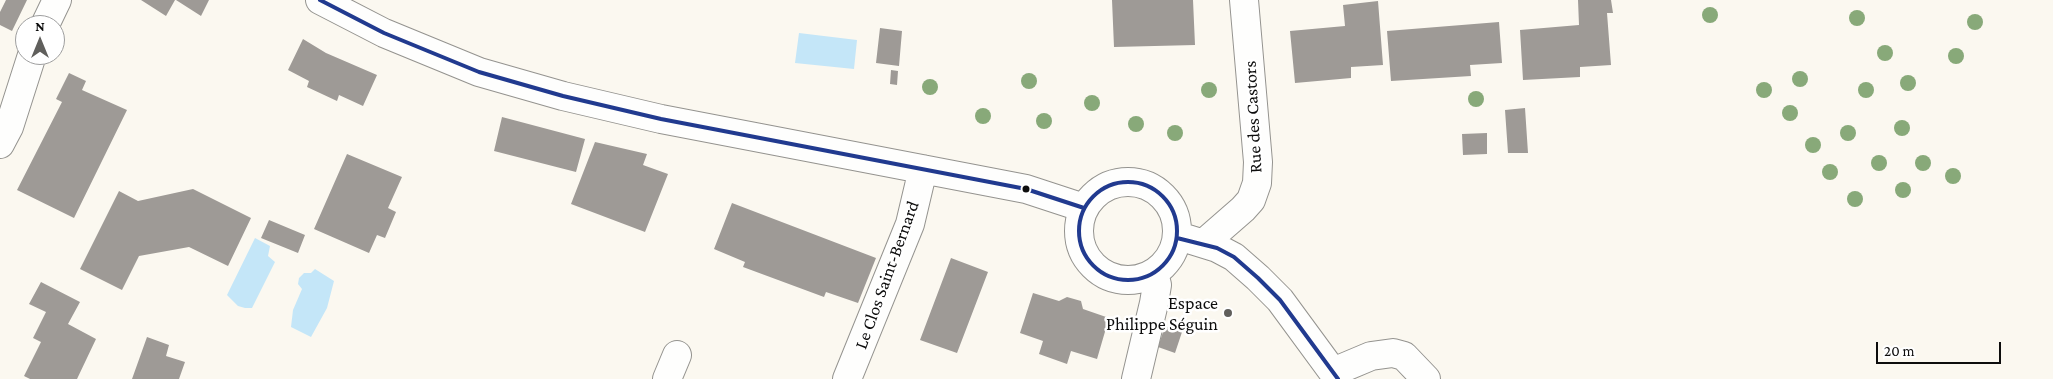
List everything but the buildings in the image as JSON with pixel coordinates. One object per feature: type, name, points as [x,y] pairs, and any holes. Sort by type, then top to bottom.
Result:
[{"type":"street","points":[[50,15],[57,0]]},
{"type":"street","points":[[320,0],[384,33],[479,72],[563,96],[661,120],[1026,189],[1084,208]]},
{"type":"street","name":"Rue des Castors","points":[[1204,243],[1251,200],[1257,183],[1258,162],[1244,0]]},
{"type":"street","points":[[0,144],[9,127],[11,85],[25,65]]},
{"type":"street","name":"Le Clos Saint-Bernard","points":[[847,379],[910,224],[923,169]]},
{"type":"street","points":[[1126,182],[1143,184],[1158,192],[1170,205],[1176,221],[1177,238],[1173,252],[1165,264],[1154,273],[1141,278],[1127,280],[1113,278],[1100,272],[1082,250],[1079,222],[1084,208],[1094,195],[1109,185],[1126,182]]},
{"type":"street","points":[[1177,238],[1204,243],[1234,257],[1280,300],[1335,376],[1372,356],[1393,354],[1404,356],[1426,379]]},
{"type":"street","points":[[1136,379],[1154,303],[1157,285],[1154,273]]},
{"type":"water","points":[[799,33],[857,40],[854,69],[795,63]]},
{"type":"water","points":[[255,238],[270,246],[268,256],[275,262],[252,308],[245,308],[238,306],[227,295]]},
{"type":"water","points":[[315,269],[334,281],[327,308],[311,337],[291,327],[293,310],[302,289],[298,284],[299,278],[304,273],[311,273]]},
{"type":"transit line","points":[[320,0],[384,33],[479,72],[563,96],[661,119],[1026,189],[1084,208]]},
{"type":"transit line","points":[[1128,182],[1147,186],[1163,196],[1173,212],[1177,231],[1173,250],[1163,266],[1147,276],[1128,280],[1109,276],[1093,266],[1083,250],[1079,231],[1083,212],[1093,196],[1109,186],[1128,182]]},
{"type":"transit line","points":[[1177,238],[1217,248],[1234,257],[1258,278],[1280,300],[1338,379]]},
{"type":"place","name":"Espace Philippe Séguin","points":[[1228,313]]}]
